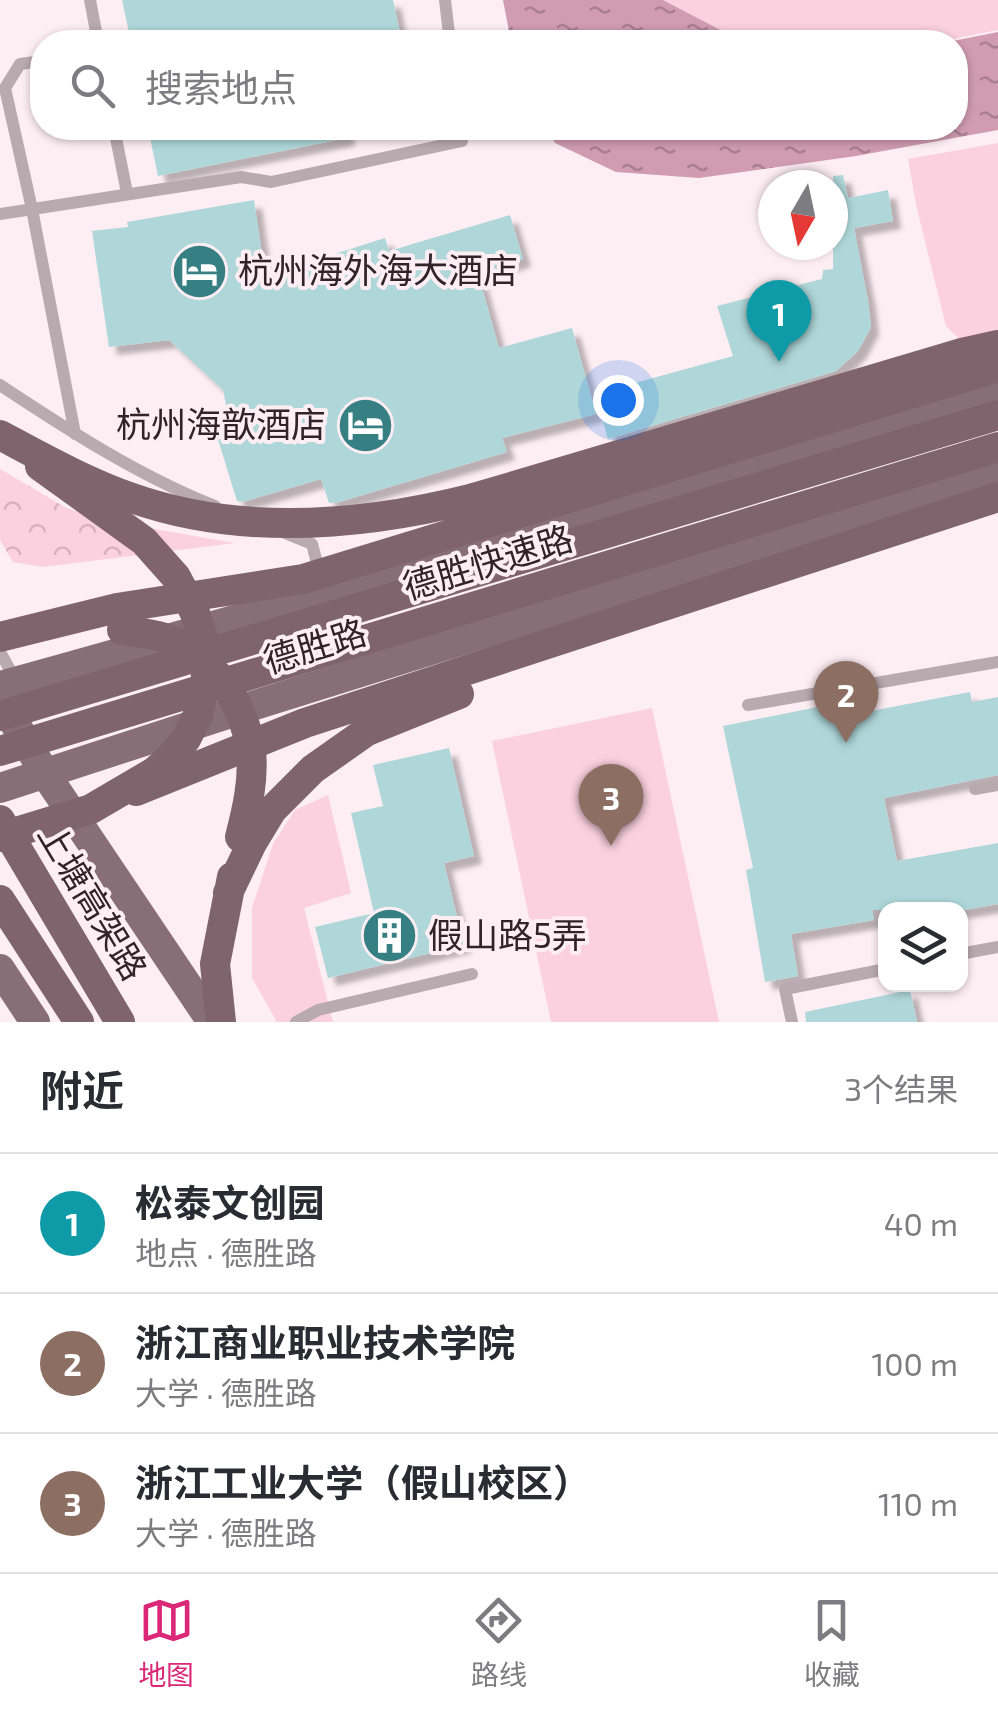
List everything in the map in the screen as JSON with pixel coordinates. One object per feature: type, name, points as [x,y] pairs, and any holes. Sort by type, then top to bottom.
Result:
[{"type":"highway","points":[[0,436],[134,499],[186,512],[240,521],[351,521],[416,512],[474,498],[998,345]]},
{"type":"highway","points":[[0,637],[117,608],[303,580],[998,367]]},
{"type":"highway","name":"德胜快速路","points":[[0,716],[998,414]]},
{"type":"highway","points":[[0,436],[144,541],[176,576],[205,644],[206,682],[198,715],[186,739],[154,772],[92,809]]},
{"type":"highway","name":"德胜快速路","points":[[0,751],[998,447]]},
{"type":"highway","points":[[0,836],[92,809],[304,724],[998,498]]},
{"type":"highway","points":[[228,893],[272,810],[313,769],[367,731],[435,702],[998,515]]},
{"type":"highway","points":[[52,625],[151,634],[180,643],[203,660],[233,696],[251,752],[250,778],[215,964],[220,1022]]},
{"type":"highway","name":"上塘高架路","points":[[0,820],[120,1022]]},
{"type":"highway","name":"上塘高架路","points":[[0,900],[79,1022]]},
{"type":"main road","name":"德胜路","points":[[5,689],[998,390]]},
{"type":"main road","name":"德胜路","points":[[0,788],[998,473]]},
{"type":"main road","points":[[5,689],[46,775],[212,1022]]},
{"type":"main road","points":[[0,969],[35,1022]]},
{"type":"lane","points":[[90,0],[96,30]]},
{"type":"lane","points":[[445,0],[449,30]]},
{"type":"lane","points":[[30,63],[20,64],[5,88],[76,434]]},
{"type":"lane","points":[[116,140],[127,194]]},
{"type":"lane","points":[[0,214],[241,178],[271,182],[462,140]]},
{"type":"lane","points":[[0,385],[76,434],[187,495],[312,544],[325,594]]},
{"type":"lane","points":[[208,628],[158,652],[181,704],[254,705]]},
{"type":"lane","points":[[0,652],[5,689]]},
{"type":"lane","points":[[748,705],[998,662]]},
{"type":"lane","points":[[974,789],[998,785]]},
{"type":"lane","points":[[968,952],[998,946]]},
{"type":"lane","points":[[792,1022],[785,990],[878,971]]},
{"type":"lane","points":[[296,1022],[318,1010],[472,974]]},
{"type":"green space","points":[[663,0],[998,0],[998,30],[968,36],[968,30],[722,30]]},
{"type":"green space","points":[[998,143],[998,333],[963,343],[946,326],[908,159]]},
{"type":"green space","points":[[0,469],[68,509],[235,543],[43,567],[13,562],[0,540]]},
{"type":"green space","points":[[652,708],[719,1022],[551,1022],[492,741]]},
{"type":"green space","points":[[328,795],[351,893],[304,908],[333,1022],[277,1022],[252,978],[252,908],[273,844],[295,810]]},
{"type":"water","points":[[503,0],[663,0],[721,30],[509,30]]},
{"type":"water","points":[[998,32],[998,130],[968,135],[968,38]]},
{"type":"water","points":[[553,140],[943,140],[699,178],[616,172]]},
{"type":"building","points":[[122,0],[393,0],[399,30],[128,30]]},
{"type":"building","points":[[150,140],[337,140],[158,176]]},
{"type":"building","points":[[888,190],[893,221],[854,228],[871,327],[858,351],[836,371],[608,439],[595,394],[733,356],[717,306],[822,279],[823,270],[833,269],[833,260],[848,260],[848,198]]},
{"type":"building","points":[[254,200],[265,276],[385,238],[389,251],[510,215],[523,259],[478,274],[499,348],[572,328],[596,414],[502,438],[507,452],[339,502],[329,503],[321,479],[237,501],[216,433],[231,429],[223,390],[169,340],[109,347],[92,231]]},
{"type":"building","points":[[970,692],[972,702],[998,697],[998,775],[884,798],[897,861],[998,843],[998,904],[968,909],[968,902],[878,902],[878,910],[872,910],[874,920],[791,934],[798,976],[765,982],[746,870],[753,868],[723,726],[863,698],[866,712]]},
{"type":"building","points":[[449,748],[474,856],[444,863],[464,945],[328,978],[315,927],[374,913],[351,813],[383,806],[373,765]]},
{"type":"building","points":[[910,992],[917,1022],[806,1022],[805,1012]]},
{"type":"place","name":"杭州海外海大酒店","points":[[199,271]]},
{"type":"place","name":"松泰文创园","points":[[779,362]]},
{"type":"place","name":"杭州海歆酒店","points":[[365,425]]},
{"type":"place","name":"浙江商业职业技术学院","points":[[846,743]]},
{"type":"place","name":"浙江工业大学（假山校区）","points":[[611,846]]},
{"type":"place","name":"假山路5弄","points":[[389,936]]}]
